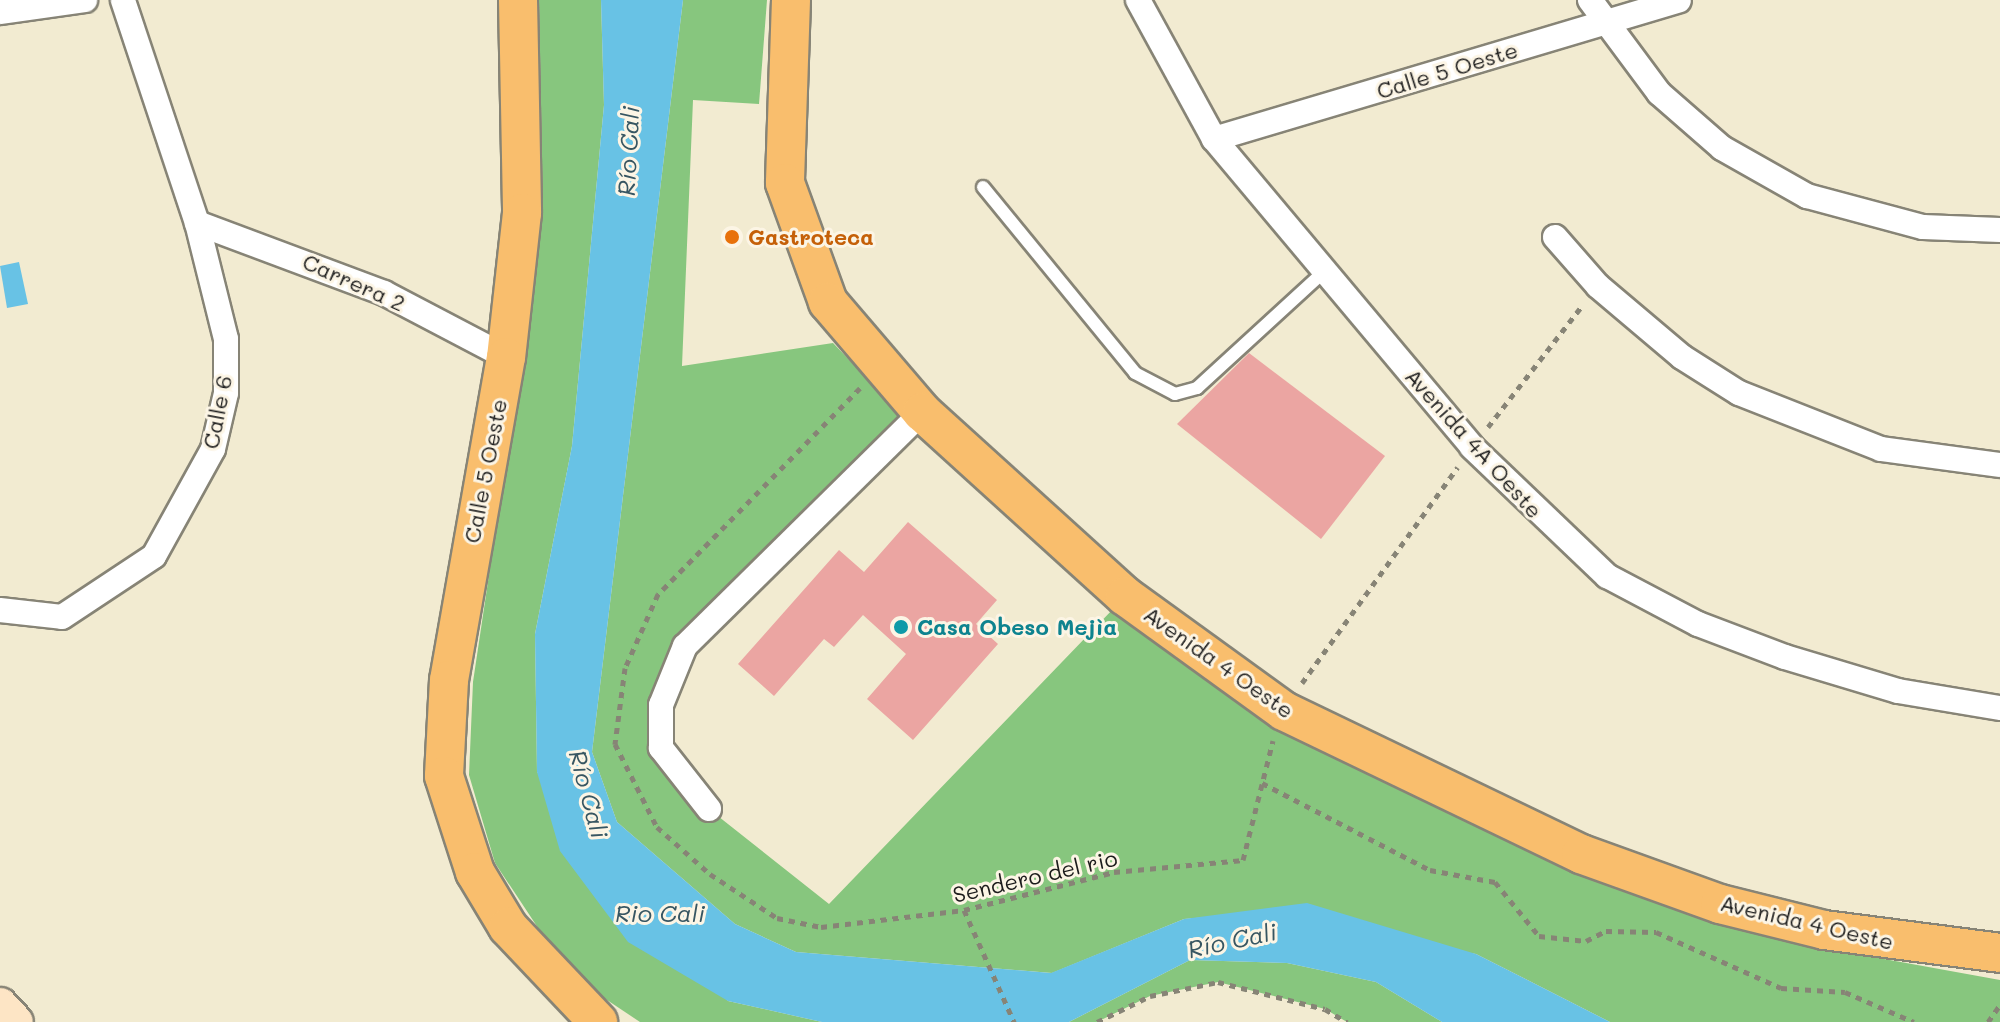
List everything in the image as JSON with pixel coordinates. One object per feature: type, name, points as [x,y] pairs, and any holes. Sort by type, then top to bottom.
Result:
[{"type":"main road","name":"Calle 5 Oeste","points":[[518,0],[522,213],[506,357],[449,680],[444,776],[475,872],[508,927],[598,1022]]},
{"type":"main road","name":"Avenida 4 Oeste","points":[[791,0],[785,183],[828,302],[922,412],[1125,596],[1284,711],[1610,865],[1720,904],[1940,950],[2000,953]]},
{"type":"main road","points":[[1940,950],[2000,964]]},
{"type":"street","points":[[0,12],[85,0]]},
{"type":"street","name":"Calle 6","points":[[0,610],[62,617],[92,603],[154,556],[184,513],[213,449],[226,393],[226,339],[197,223],[123,0]]},
{"type":"street","name":"Avenida 4A Oeste","points":[[1138,0],[1214,139],[1472,447],[1607,576],[1698,624],[1785,657],[1898,691],[2000,708]]},
{"type":"street","points":[[1590,0],[1603,23],[1659,93],[1722,148],[1807,196],[1923,227],[2000,230]]},
{"type":"street","name":"Calle 5 Oeste","points":[[1214,139],[1679,0]]},
{"type":"street","name":"Carrera 2","points":[[197,223],[384,293],[506,357]]},
{"type":"street","points":[[1555,237],[1598,286],[1682,357],[1739,393],[1881,449],[2000,465]]},
{"type":"street","points":[[709,809],[661,748],[661,705],[685,646],[922,412]]},
{"type":"street","points":[[0,1005],[16,1022]]},
{"type":"lane","points":[[983,187],[1135,373],[1175,394],[1197,388],[1326,270]]},
{"type":"path","name":"Sendero del rio","points":[[866,382],[658,594],[625,668],[615,744],[657,827],[777,918],[821,927],[964,910],[1114,872],[1243,860],[1262,783]]},
{"type":"path","points":[[1295,692],[1371,587]]},
{"type":"path","points":[[1276,726],[1262,783],[1430,870],[1495,882],[1539,936],[1586,941],[1606,931],[1656,932],[1781,988],[1845,992],[1914,1022]]},
{"type":"path","points":[[964,910],[1014,1022]]},
{"type":"path","points":[[1097,1022],[1150,996],[1218,982],[1325,1009],[1347,1022]]},
{"type":"path","points":[[1988,1022],[2000,1005]]},
{"type":"green space","points":[[539,0],[601,0],[604,105],[572,446],[535,634],[537,772],[728,1001],[822,1022],[640,1022],[595,992],[552,949],[495,863],[469,775],[473,682],[543,214]]},
{"type":"green space","points":[[683,0],[767,0],[759,104],[693,100],[682,366],[833,343],[911,424],[685,646],[661,748],[709,809],[829,904],[1114,608],[1276,726],[1818,947],[2000,980],[2000,1022],[1610,1022],[1476,954],[1243,914],[1184,919],[1052,973],[796,952],[735,924],[617,822],[592,752]]},
{"type":"green space","points":[[1190,960],[1287,963],[1376,982],[1442,1022],[1347,1022],[1325,1009],[1218,982],[1150,996],[1097,1022],[1069,1022]]},
{"type":"water","name":"Rio Cali","points":[[601,0],[683,0],[592,752],[617,822],[735,924],[796,952],[1051,973],[1184,919],[1307,903],[1476,954],[1610,1022],[1442,1022],[1376,982],[1287,963],[1190,960],[1069,1022],[822,1022],[728,1001],[628,942],[560,851],[537,772],[535,634],[572,446],[604,105]]},
{"type":"water","points":[[19,262],[28,304],[7,308],[0,266]]},
{"type":"building","points":[[1249,353],[1385,456],[1321,539],[1177,424]]},
{"type":"building","points":[[908,522],[997,600],[976,624],[998,644],[913,740],[867,699],[906,654],[863,615],[834,647],[824,639],[774,696],[738,664],[839,550],[864,572]]},
{"type":"place","name":"Gastroteca","points":[[732,237]]},
{"type":"place","name":"Casa Obeso Mejìa","points":[[901,627]]},
{"type":"water label","name":"Río Cali","points":[[628,151]]},
{"type":"water label","name":"Río Cali","points":[[589,794]]},
{"type":"water label","name":"Río Cali","points":[[1232,940]]}]
